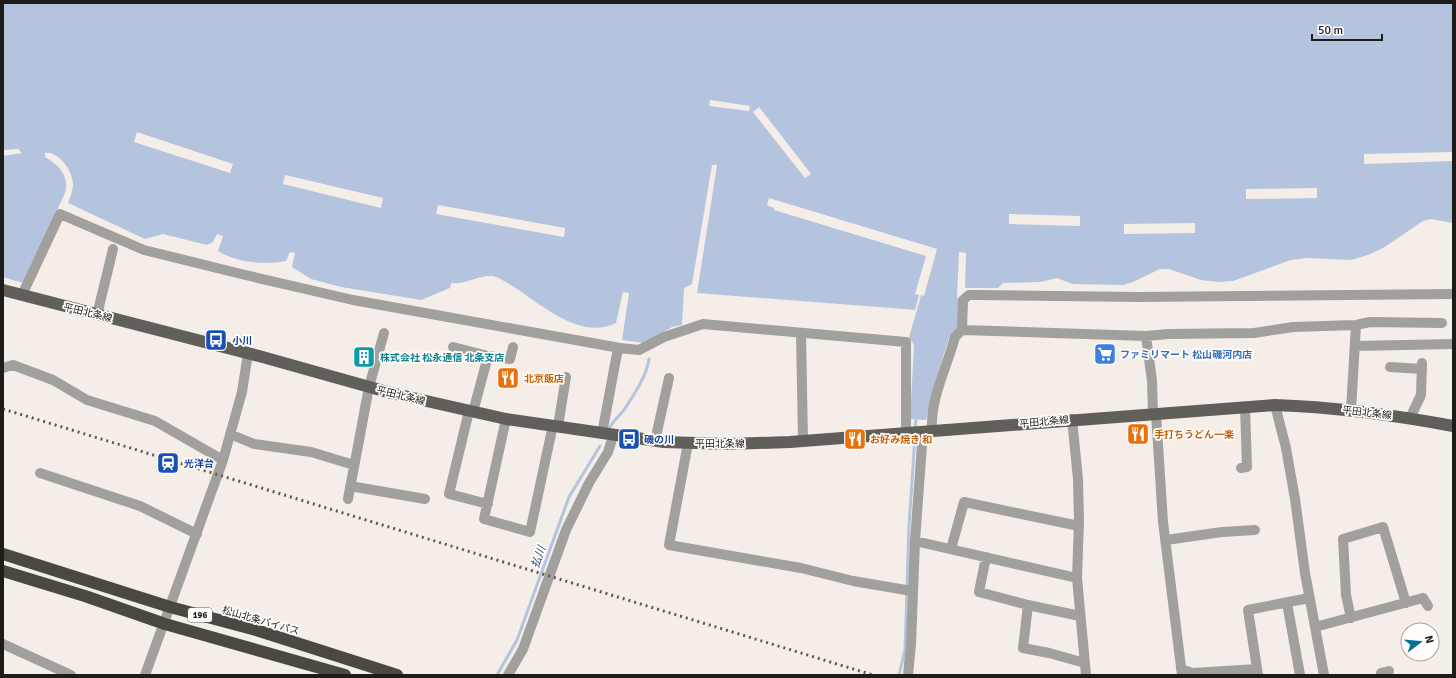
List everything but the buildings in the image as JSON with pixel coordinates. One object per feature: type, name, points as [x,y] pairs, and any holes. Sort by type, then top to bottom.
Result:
[{"type":"highway","name":"松山北条バイパス","points":[[3,554],[170,607],[256,630],[398,675]]},
{"type":"highway","name":"196","points":[[3,571],[85,596],[165,624],[345,675]]},
{"type":"main road","name":"平田北条線","points":[[3,290],[248,353],[369,387],[471,412],[506,419],[655,441],[728,444],[803,441],[1072,419],[1275,405],[1319,406],[1410,418],[1453,426]]},
{"type":"street","points":[[22,295],[60,214],[144,250],[241,274],[353,300],[618,348],[639,350],[664,337],[704,324],[906,342],[919,431],[914,541],[909,591],[911,644],[908,675]]},
{"type":"street","points":[[97,315],[113,249]]},
{"type":"street","points":[[919,431],[932,421],[936,398],[955,337],[962,330],[963,300],[969,296],[1138,297],[1453,294]]},
{"type":"street","points":[[962,330],[1146,336],[1168,334],[1254,333],[1293,327],[1356,325],[1370,322],[1442,323]]},
{"type":"street","points":[[1351,410],[1356,325]]},
{"type":"street","points":[[348,499],[369,387],[384,333]]},
{"type":"street","points":[[801,333],[803,441]]},
{"type":"street","points":[[1146,336],[1146,352],[1152,381],[1166,540],[1181,672],[1258,672],[1248,610],[1309,598]]},
{"type":"street","points":[[1354,346],[1453,344]]},
{"type":"street","points":[[453,347],[488,356],[510,359],[513,347]]},
{"type":"street","points":[[508,675],[523,649],[566,530],[589,483],[608,452],[608,435],[618,348]]},
{"type":"street","points":[[145,675],[165,624],[223,460],[242,392],[248,353]]},
{"type":"street","points":[[488,356],[449,494],[488,504]]},
{"type":"street","points":[[3,368],[13,365],[54,380],[87,400],[155,421],[223,460]]},
{"type":"street","points":[[1396,370],[1422,366],[1421,395],[1410,418]]},
{"type":"street","points":[[506,419],[484,519],[530,532],[566,377]]},
{"type":"street","points":[[655,441],[669,378]]},
{"type":"street","points":[[1275,405],[1286,448],[1309,598],[1324,675]]},
{"type":"street","points":[[1241,468],[1247,467],[1244,407]]},
{"type":"street","points":[[1072,419],[1078,479],[1079,526],[1077,578],[1086,675]]},
{"type":"street","points":[[230,434],[254,444],[312,452],[354,465]]},
{"type":"street","points":[[688,443],[669,545],[801,568],[853,581],[909,591]]},
{"type":"street","points":[[40,474],[140,506],[197,534]]},
{"type":"street","points":[[350,486],[425,499]]},
{"type":"street","points":[[951,549],[964,502],[1079,526]]},
{"type":"street","points":[[1351,618],[1346,596],[1343,539],[1383,527],[1406,603]]},
{"type":"street","points":[[1166,540],[1222,532],[1255,530]]},
{"type":"street","points":[[914,541],[1077,578]]},
{"type":"street","points":[[986,557],[979,592],[1028,605],[1080,616]]},
{"type":"street","points":[[1315,627],[1340,626],[1351,618],[1423,598],[1428,606]]},
{"type":"street","points":[[1287,603],[1300,675]]},
{"type":"street","points":[[1028,605],[1023,648],[1049,653],[1085,663]]},
{"type":"street","points":[[3,644],[71,675]]},
{"type":"water","points":[[3,3],[1453,3],[1453,223],[1431,219],[1423,221],[1383,248],[1368,255],[1351,260],[1308,258],[1291,260],[1233,281],[1218,282],[1201,280],[1169,269],[1160,269],[1133,282],[1123,285],[1072,284],[1057,278],[1040,282],[1003,283],[998,288],[965,288],[966,253],[959,252],[957,297],[958,328],[949,338],[936,379],[926,420],[910,419],[914,345],[909,337],[917,310],[697,293],[717,165],[712,165],[692,284],[684,288],[682,325],[672,327],[645,343],[622,340],[629,293],[623,292],[616,323],[603,327],[590,327],[564,319],[505,281],[492,276],[482,277],[461,283],[451,283],[450,288],[421,300],[341,287],[311,279],[292,267],[295,253],[290,252],[286,261],[269,263],[251,262],[234,258],[218,251],[223,236],[217,234],[213,242],[207,245],[163,234],[145,239],[68,203],[73,187],[71,174],[60,159],[50,153],[45,153],[45,157],[62,171],[66,181],[65,193],[23,283],[3,277],[3,156],[22,153],[18,149],[3,150]]},
{"type":"pier","points":[[710,100],[750,106],[749,111],[709,106]]},
{"type":"pier","points":[[759,107],[811,174],[805,178],[753,112]]},
{"type":"pier","points":[[137,132],[233,164],[230,173],[134,142]]},
{"type":"pier","points":[[1453,152],[1453,161],[1364,164],[1364,154]]},
{"type":"pier","points":[[285,175],[383,198],[381,208],[283,184]]},
{"type":"pier","points":[[1317,188],[1317,198],[1246,199],[1246,189]]},
{"type":"pier","points":[[769,198],[937,249],[924,296],[921,295],[917,310],[915,310],[919,295],[915,294],[926,256],[774,210],[774,208],[767,205]]},
{"type":"pier","points":[[438,205],[565,228],[564,237],[436,214]]},
{"type":"pier","points":[[1009,214],[1080,216],[1080,226],[1009,224]]},
{"type":"pier","points":[[1195,223],[1195,233],[1124,234],[1124,224]]},
{"type":"waterway","name":"払川","points":[[610,427],[624,410],[637,390],[646,371],[649,359]]},
{"type":"waterway","points":[[915,430],[916,419]]},
{"type":"waterway","points":[[899,675],[905,650],[909,526],[915,436]]},
{"type":"waterway","name":"払川","points":[[497,675],[517,640],[569,497],[600,446]]},
{"type":"railway","points":[[3,409],[873,675]]},
{"type":"place","name":"小川","points":[[216,340]]},
{"type":"place","name":"ファミリマート 松山磯河内店","points":[[1105,354]]},
{"type":"place","name":"株式会社 松永通信 北条支店","points":[[364,357]]},
{"type":"place","name":"北京飯店","points":[[508,378]]},
{"type":"place","name":"手打ちうどん一楽","points":[[1138,434]]},
{"type":"place","name":"磯の川","points":[[629,439]]},
{"type":"place","name":"お好み焼き 和","points":[[855,439]]},
{"type":"place","name":"光洋台","points":[[168,463]]}]
